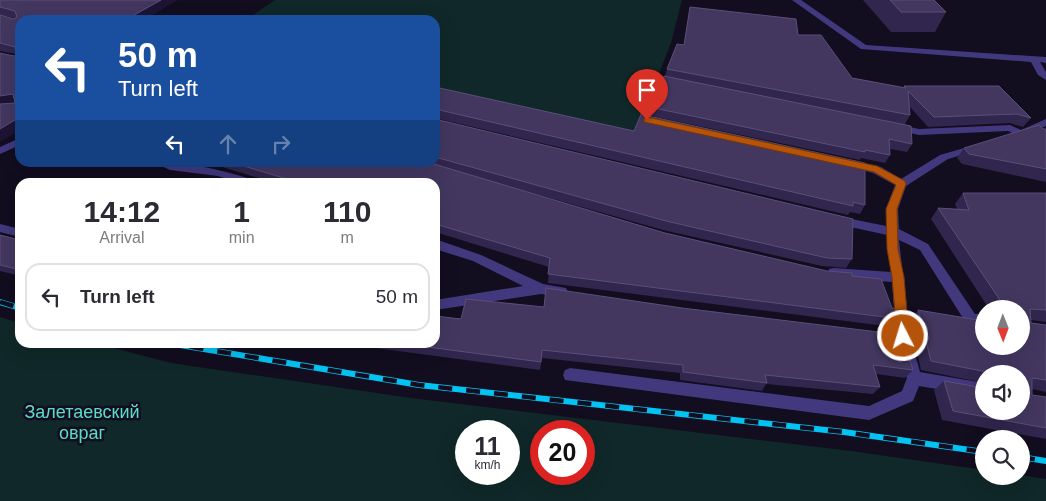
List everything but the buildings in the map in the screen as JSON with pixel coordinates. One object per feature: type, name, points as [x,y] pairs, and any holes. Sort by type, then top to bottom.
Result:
[{"type":"lane","points":[[796,0],[864,47],[1046,60]]},
{"type":"lane","points":[[1035,60],[1041,73],[1046,76]]},
{"type":"lane","points":[[570,375],[869,413],[908,396],[914,378],[898,335],[898,277],[893,249],[892,209],[901,184],[944,158],[1021,134],[1046,122]]},
{"type":"lane","points":[[880,124],[919,132],[1010,128],[1021,134]]},
{"type":"lane","points":[[0,151],[15,144]]},
{"type":"lane","points":[[839,161],[877,170],[901,184]]},
{"type":"lane","points":[[176,167],[233,178]]},
{"type":"lane","points":[[829,218],[894,232],[924,247],[971,319],[975,319]]},
{"type":"lane","points":[[0,228],[15,232]]},
{"type":"lane","points":[[440,246],[477,258],[540,289]]},
{"type":"lane","points":[[822,273],[898,277]]},
{"type":"lane","points":[[440,304],[540,289],[570,293]]},
{"type":"lane","points":[[914,378],[975,388]]},
{"type":"green space","points":[[275,0],[682,0],[671,43],[633,140],[440,96],[440,15],[253,15]]},
{"type":"green space","name":"Залетаевский овраг","points":[[0,317],[15,322],[15,348],[114,348],[171,363],[411,398],[594,420],[530,420],[530,485],[595,485],[595,420],[851,451],[975,469],[975,485],[1030,485],[1030,476],[1046,479],[1046,501],[0,501]]},
{"type":"railway","points":[[0,302],[15,306]]},
{"type":"railway","points":[[198,348],[419,385],[844,432],[975,451]]},
{"type":"railway","points":[[1030,458],[1046,461]]},
{"type":"route","points":[[647,120],[877,170],[901,184],[892,209],[893,249],[898,277],[903,336]]}]
